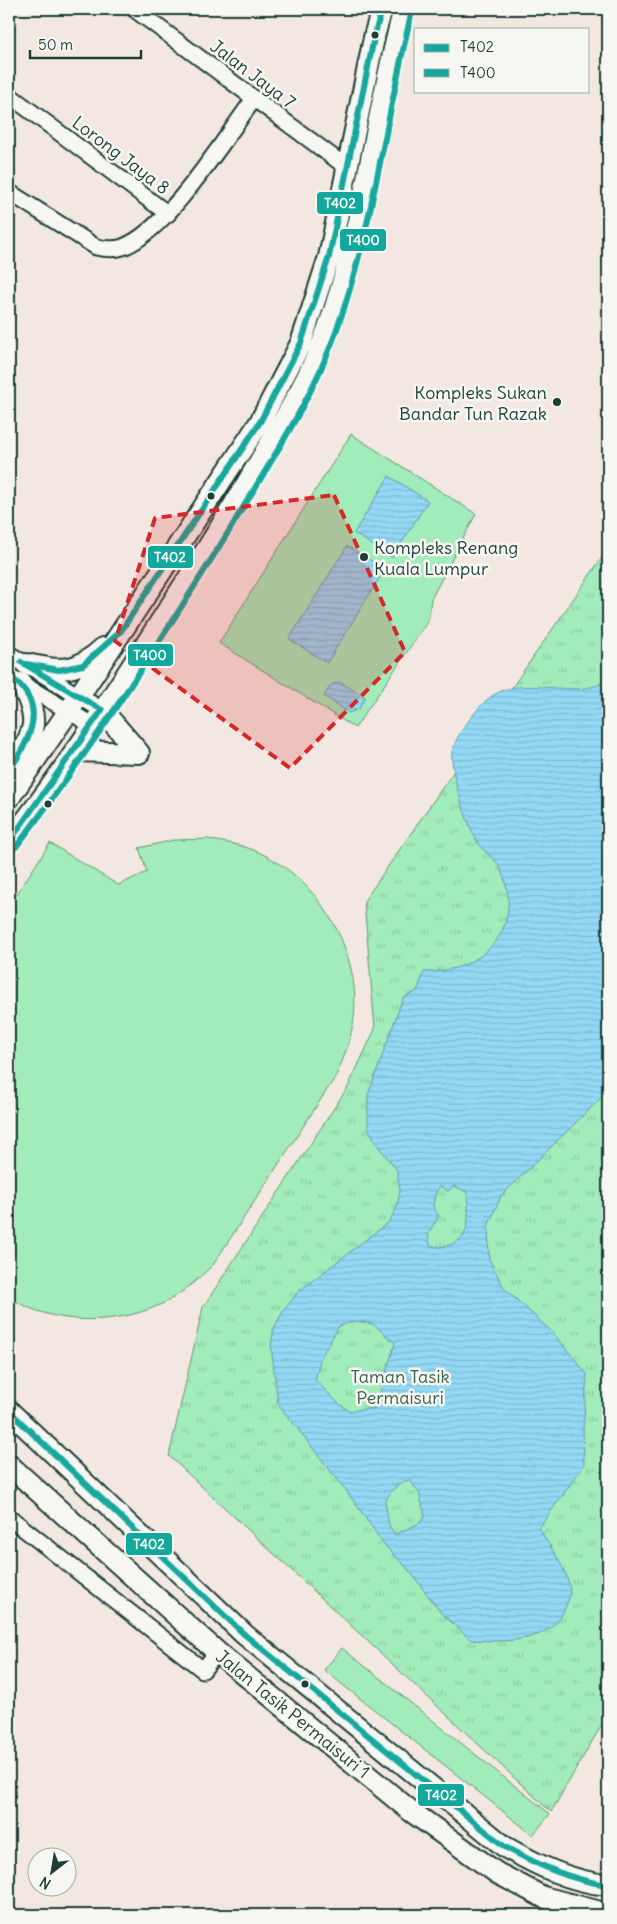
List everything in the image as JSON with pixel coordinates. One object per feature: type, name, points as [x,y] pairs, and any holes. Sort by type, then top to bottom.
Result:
[{"type":"street","name":"Jalan Jaya 7","points":[[134,9],[349,170]]},
{"type":"street","points":[[9,798],[74,704],[120,631],[260,422],[301,343],[329,257],[349,170],[375,33],[382,9]]},
{"type":"street","points":[[9,842],[75,752],[234,505],[299,396],[327,332],[346,276],[362,211],[395,41],[404,9]]},
{"type":"street","name":"Lorong Jaya 8","points":[[9,94],[168,214],[254,99]]},
{"type":"street","points":[[9,192],[96,247],[106,249],[121,248],[134,242],[168,214]]},
{"type":"street","points":[[18,675],[83,665],[120,631]]},
{"type":"street","points":[[9,654],[33,707],[35,721],[28,740],[9,771]]},
{"type":"street","points":[[18,675],[97,718],[139,753],[75,752]]},
{"type":"street","name":"Jalan Tasik Permaisuri 1","points":[[9,1411],[245,1635],[505,1847],[538,1865],[590,1884],[608,1886]]},
{"type":"street","name":"Jalan Tasik Permaisuri 1","points":[[9,1465],[217,1652],[389,1793],[497,1873],[543,1897],[608,1914]]},
{"type":"street","points":[[9,1517],[204,1670],[217,1652]]},
{"type":"street","points":[[389,1793],[409,1769]]},
{"type":"highlighted area","points":[[334,495],[405,652],[290,768],[115,641],[155,518]]},
{"type":"green space","name":"Kompleks Renang Kuala Lumpur","points":[[351,434],[476,514],[431,599],[428,621],[355,728],[219,643]]},
{"type":"green space","name":"Taman Tasik Permaisuri","points":[[608,549],[608,1714],[551,1812],[169,1456],[203,1307],[348,1087],[375,1029],[364,901]]},
{"type":"green space","points":[[208,839],[242,846],[267,856],[290,872],[310,891],[327,913],[341,937],[350,964],[354,991],[353,1025],[342,1062],[336,1076],[213,1265],[197,1280],[168,1301],[129,1315],[87,1320],[46,1314],[27,1307],[9,1297],[9,906],[50,843],[118,885],[147,872],[139,848],[174,840]]},
{"type":"green space","points":[[342,1648],[550,1814],[533,1835],[324,1670]]},
{"type":"water","points":[[389,476],[428,501],[392,558],[354,533]]},
{"type":"water","points":[[347,546],[385,569],[327,663],[289,639]]},
{"type":"water","points":[[608,679],[608,1091],[501,1196],[488,1226],[489,1259],[504,1288],[553,1333],[587,1374],[583,1431],[584,1465],[539,1528],[563,1568],[569,1584],[570,1595],[559,1620],[538,1634],[511,1640],[471,1640],[441,1613],[409,1570],[385,1546],[348,1493],[278,1404],[271,1345],[274,1328],[284,1310],[299,1291],[389,1222],[397,1207],[400,1191],[397,1170],[378,1146],[368,1128],[368,1095],[403,998],[417,991],[424,972],[446,970],[465,964],[482,955],[495,942],[504,927],[508,909],[507,889],[500,868],[478,843],[464,812],[456,785],[452,752],[457,739],[478,709],[499,692],[512,688],[526,687],[583,688],[597,685]],"holes":[[[440,1186],[448,1191],[454,1186],[467,1192],[468,1216],[466,1231],[462,1237],[457,1242],[437,1247],[430,1245],[428,1234],[439,1216],[433,1207],[435,1194]],[[355,1321],[373,1324],[395,1343],[375,1408],[349,1411],[315,1380],[321,1357],[339,1326]],[[410,1480],[419,1493],[425,1516],[421,1522],[395,1535],[389,1525],[385,1501],[395,1487]]]},
{"type":"water","points":[[340,682],[365,697],[359,709],[349,713],[324,696],[331,685]]},
{"type":"transit line","name":"T402","points":[[26,664],[59,670],[83,665],[121,631],[260,422],[301,343],[329,257],[375,33],[382,9]]},
{"type":"transit line","name":"T400","points":[[16,847],[100,732],[152,652],[229,531],[273,458],[314,384],[336,332],[360,253],[412,11]]},
{"type":"transit line","name":"T402","points":[[9,842],[102,710],[21,662]]},
{"type":"transit line","name":"T402","points":[[9,676],[22,687],[29,698],[33,710],[32,722],[24,747],[9,771]]},
{"type":"transit line","name":"T402","points":[[9,1411],[245,1635],[505,1847],[567,1876],[608,1885]]},
{"type":"place","name":"Kompleks Sukan Bandar Tun Razak","points":[[557,402]]},
{"type":"place","name":"Kompleks Renang Kuala Lumpur","points":[[364,557]]}]
